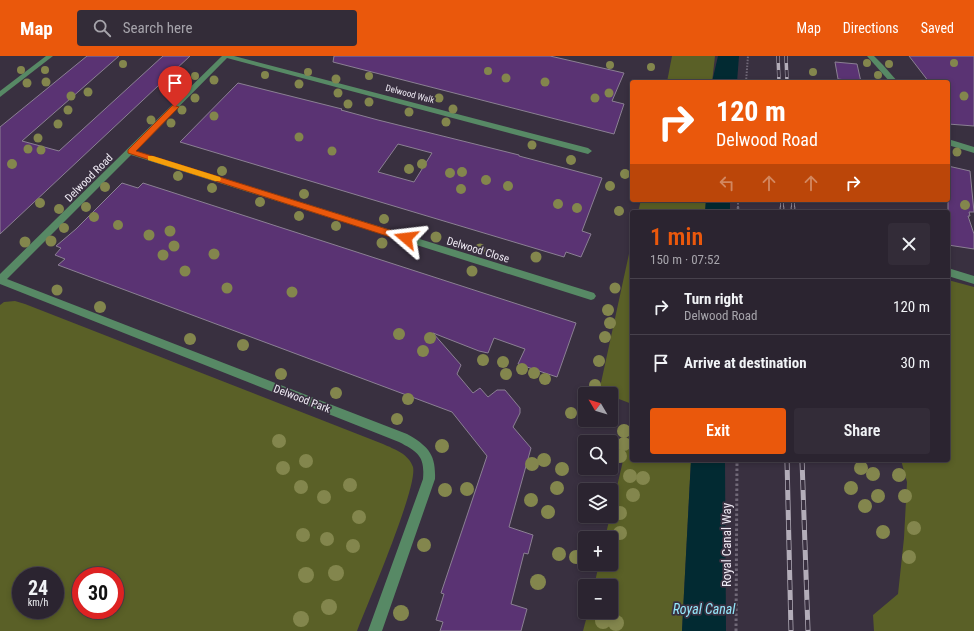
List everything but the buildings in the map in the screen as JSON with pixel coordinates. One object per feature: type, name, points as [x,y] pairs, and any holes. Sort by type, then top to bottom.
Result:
[{"type":"street","points":[[0,95],[50,56]]},
{"type":"street","name":"Delwood Walk","points":[[226,56],[588,151]]},
{"type":"street","name":"Delwood Road","points":[[0,280],[131,152],[226,56]]},
{"type":"street","points":[[870,56],[881,66],[892,80]]},
{"type":"street","points":[[950,143],[974,150]]},
{"type":"street","name":"Delwood Close","points":[[131,152],[591,296]]},
{"type":"street","points":[[950,273],[974,280]]},
{"type":"street","name":"Delwood Park","points":[[0,280],[403,438],[419,447],[427,455],[430,464],[429,479],[375,631]]},
{"type":"path","points":[[746,80],[748,56]]},
{"type":"path","name":"Royal Canal Way","points":[[736,631],[737,462]]},
{"type":"green space","points":[[672,56],[715,56],[712,80],[667,80]]},
{"type":"green space","points":[[640,202],[706,202],[705,210],[638,210]]},
{"type":"green space","points":[[630,249],[630,403],[618,399],[618,387],[600,387]]},
{"type":"green space","points":[[950,281],[974,287],[974,631],[874,631],[873,615],[898,594],[904,538],[907,482],[902,462],[950,462]]},
{"type":"green space","points":[[15,301],[25,304],[383,444],[405,455],[413,467],[408,497],[391,547],[357,631],[0,631],[0,305],[4,302]]},
{"type":"green space","points":[[630,431],[630,462],[691,462],[682,631],[583,631],[586,619],[618,619],[618,579],[596,579],[597,571],[618,571],[618,531],[607,531],[608,523],[618,523],[618,483]]},
{"type":"water","points":[[718,56],[739,56],[737,80],[712,80]]},
{"type":"water","points":[[706,202],[730,202],[730,210],[705,210]]},
{"type":"water","name":"Royal Canal","points":[[691,462],[725,462],[726,631],[682,631]]},
{"type":"railway","points":[[778,56],[779,80]]},
{"type":"railway","points":[[786,56],[787,80]]},
{"type":"railway","points":[[782,202],[782,210]]},
{"type":"railway","points":[[793,202],[793,210]]},
{"type":"railway","points":[[787,462],[791,631]]},
{"type":"railway","points":[[802,462],[808,631]]},
{"type":"slow traffic","points":[[150,158],[217,179]]},
{"type":"route","points":[[175,107],[131,152],[406,238]]}]
